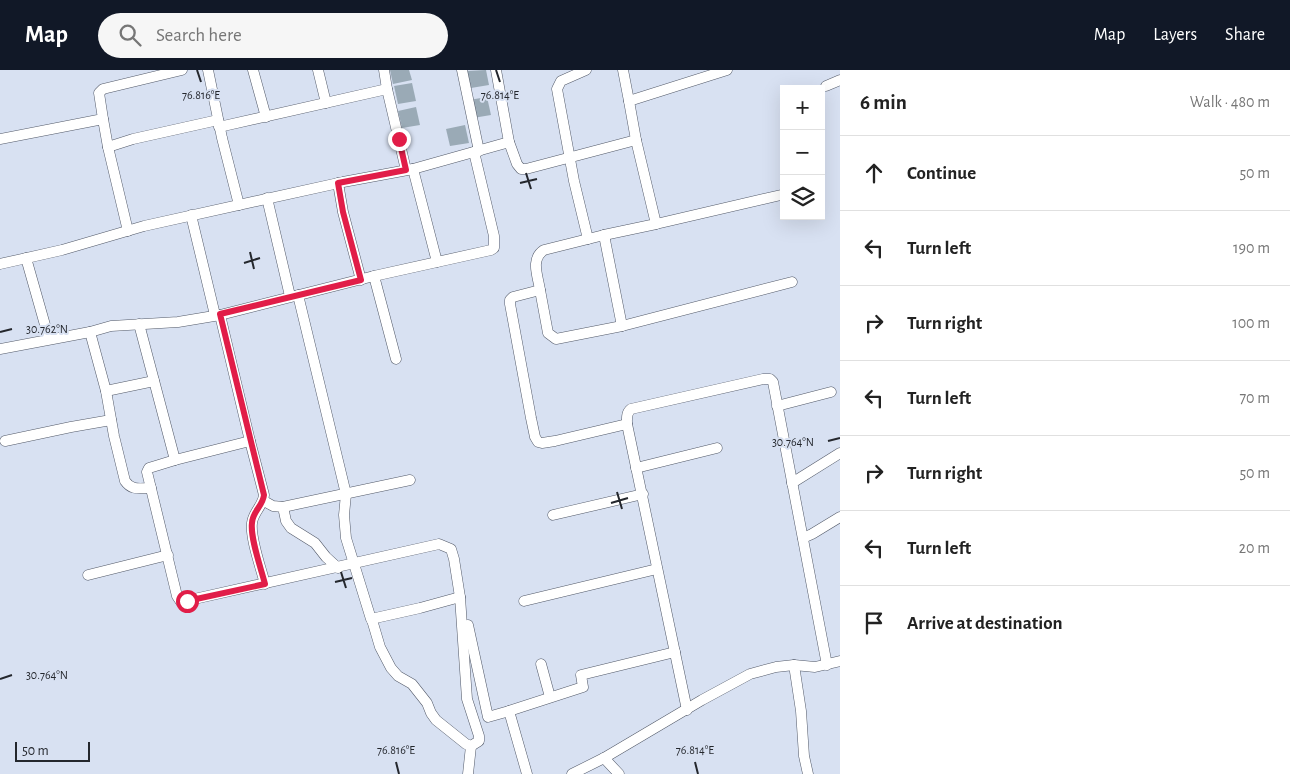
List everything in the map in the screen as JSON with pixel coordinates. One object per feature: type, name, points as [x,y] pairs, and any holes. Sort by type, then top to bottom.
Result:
[{"type":"street","points":[[128,231],[108,147],[99,93],[103,89],[182,70]]},
{"type":"street","points":[[208,70],[238,205]]},
{"type":"street","points":[[254,70],[266,117]]},
{"type":"street","points":[[318,70],[326,103]]},
{"type":"street","points":[[384,70],[387,90],[437,262]]},
{"type":"street","points":[[0,349],[90,332],[111,326],[178,322],[218,315],[374,276],[492,250],[494,248],[494,236],[462,70]]},
{"type":"street","points":[[496,70],[509,142],[517,164],[522,169],[636,140]]},
{"type":"street","points":[[586,70],[562,81],[557,89],[569,156],[588,238]]},
{"type":"street","points":[[623,70],[636,140],[656,224]]},
{"type":"street","points":[[629,101],[727,70]]},
{"type":"street","points":[[826,86],[840,80]]},
{"type":"street","points":[[108,147],[133,139],[266,117],[387,90]]},
{"type":"street","points":[[0,139],[103,119]]},
{"type":"street","points":[[0,264],[62,250],[191,215],[410,169],[509,142]]},
{"type":"street","points":[[338,183],[343,212],[361,280]]},
{"type":"street","points":[[780,195],[604,236],[588,238],[544,250],[538,254],[536,260],[540,290],[548,333],[556,339],[622,326],[792,282]]},
{"type":"street","points":[[267,198],[346,494],[344,527],[380,647],[391,668],[398,676],[412,684],[427,703],[436,720],[470,746]]},
{"type":"street","points":[[191,215],[264,495],[264,501],[252,521],[252,530],[265,584]]},
{"type":"street","points":[[604,236],[622,326]]},
{"type":"street","points":[[26,258],[49,339]]},
{"type":"street","points":[[374,276],[396,359]]},
{"type":"street","points":[[540,290],[513,297],[510,300],[535,437],[538,442],[542,443],[594,433],[627,424]]},
{"type":"street","points":[[139,324],[175,460]]},
{"type":"street","points":[[90,332],[106,391],[125,481],[134,489],[151,488]]},
{"type":"street","points":[[687,710],[627,424],[626,417],[631,408],[763,379],[770,379],[773,382],[827,665]]},
{"type":"street","points":[[106,391],[154,381]]},
{"type":"street","points":[[777,406],[831,392]]},
{"type":"street","points":[[5,441],[71,426],[111,420]]},
{"type":"street","points":[[250,440],[149,468],[147,472],[177,596],[181,602],[439,544],[450,549],[454,559],[460,597],[467,699],[479,736],[479,741],[470,746]]},
{"type":"street","points":[[636,468],[717,448]]},
{"type":"street","points":[[792,483],[840,453]]},
{"type":"street","points":[[264,501],[273,506],[283,506],[410,480]]},
{"type":"street","points":[[553,515],[643,494]]},
{"type":"street","points":[[283,506],[286,521],[291,528],[315,543],[338,568]]},
{"type":"street","points":[[802,538],[840,517]]},
{"type":"street","points":[[88,575],[168,555]]},
{"type":"street","points":[[524,601],[657,569]]},
{"type":"street","points":[[372,620],[460,597]]},
{"type":"street","points":[[462,616],[468,625],[488,717],[583,687],[581,675],[675,652]]},
{"type":"street","points":[[572,774],[604,758],[750,674],[776,667],[794,665],[815,667],[840,661]]},
{"type":"street","points":[[541,664],[550,697]]},
{"type":"street","points":[[794,665],[801,711],[804,756],[808,774]]},
{"type":"street","points":[[509,711],[527,774]]},
{"type":"street","points":[[468,774],[470,746]]},
{"type":"street","points":[[604,758],[619,774]]},
{"type":"building","points":[[390,70],[409,70],[412,80],[393,84]]},
{"type":"building","points":[[486,70],[489,85],[471,88],[467,71]]},
{"type":"building","points":[[412,83],[416,101],[398,104],[394,86]]},
{"type":"building","points":[[487,97],[491,115],[473,118],[469,100]]},
{"type":"building","points":[[416,107],[420,125],[402,128],[398,111]]},
{"type":"building","points":[[465,125],[469,143],[450,146],[446,129]]},
{"type":"route","points":[[187,601],[265,584],[252,530],[254,514],[264,501],[264,495],[220,314],[361,280],[343,212],[338,183],[406,170],[399,139]]}]
